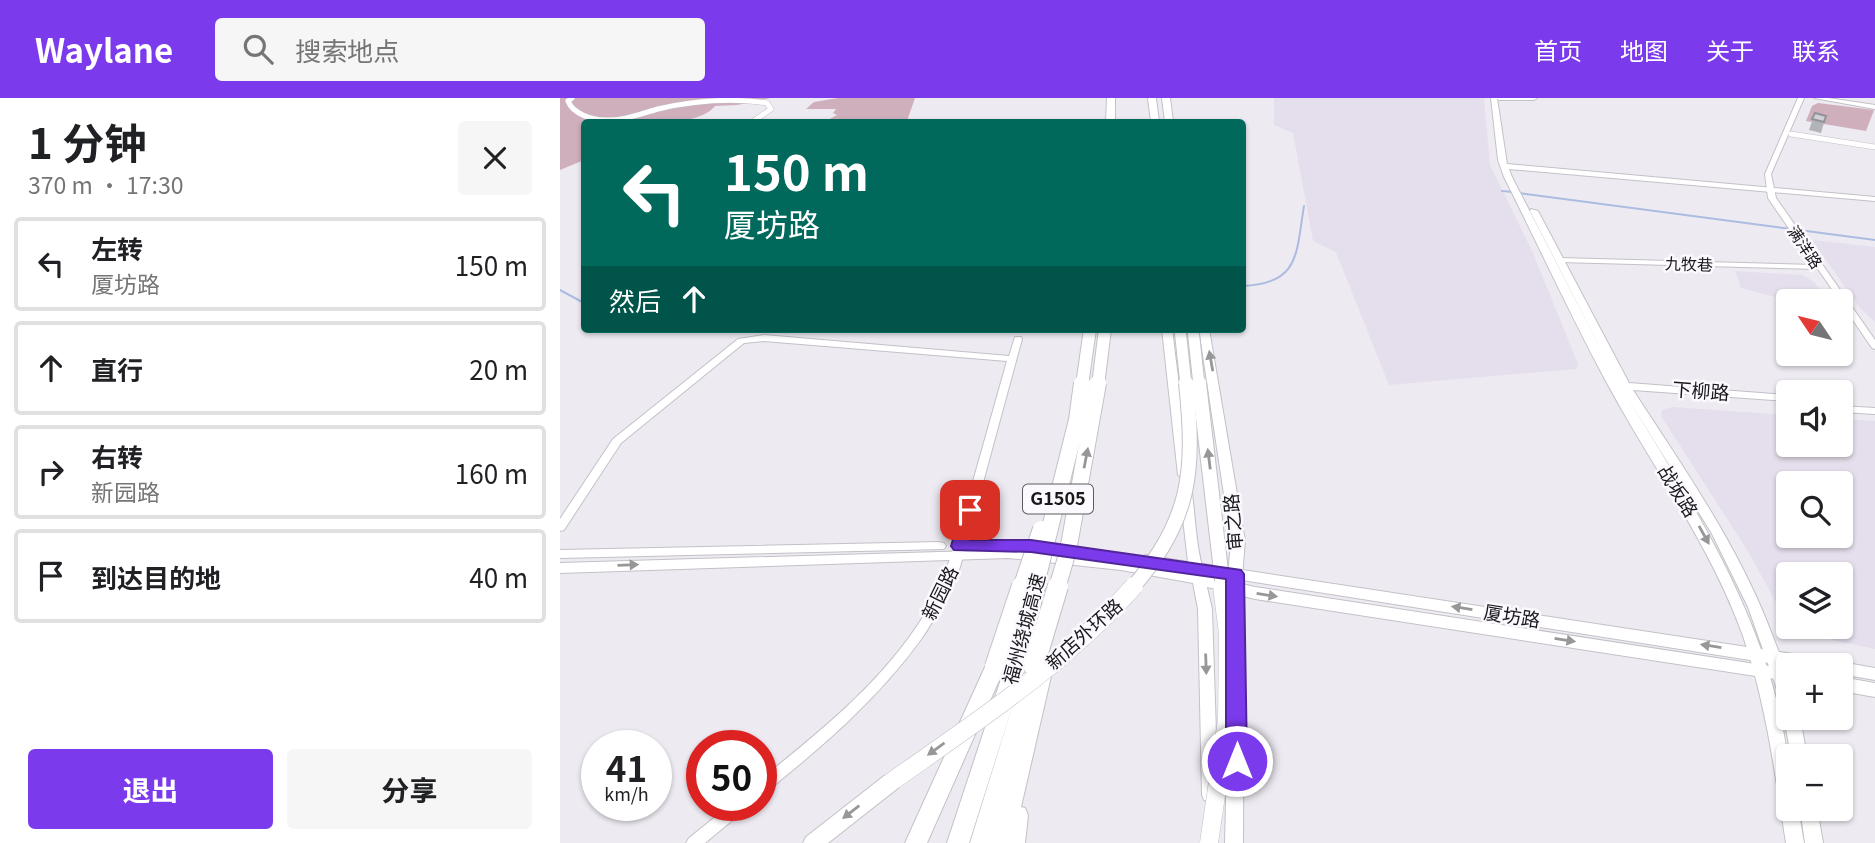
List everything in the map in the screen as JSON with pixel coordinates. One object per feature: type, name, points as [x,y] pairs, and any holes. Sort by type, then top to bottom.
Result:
[{"type":"highway","points":[[1101,98],[1101,119]]},
{"type":"highway","points":[[1111,98],[1111,119]]},
{"type":"highway","points":[[1014,843],[1026,750],[1022,667],[1077,420],[1089,333]]},
{"type":"highway","name":"G1505","points":[[1022,667],[1068,551],[1094,414],[1104,333]]},
{"type":"highway","points":[[916,843],[1022,667]]},
{"type":"highway","name":"福州绕城高速","points":[[958,843],[1022,667]]},
{"type":"highway","name":"福州绕城高速","points":[[981,843],[1022,667]]},
{"type":"highway","points":[[1001,843],[1026,750]]},
{"type":"main road","points":[[1152,98],[1155,119]]},
{"type":"main road","points":[[1166,98],[1169,119]]},
{"type":"main road","name":"战坂路","points":[[1498,98],[1509,168],[1521,194],[1622,390],[1726,579],[1761,671],[1778,744]]},
{"type":"main road","points":[[1509,168],[1770,186],[1875,200]]},
{"type":"main road","name":"战坂路","points":[[1521,194],[1560,260],[1622,390],[1717,532],[1755,607],[1776,659]]},
{"type":"main road","points":[[1167,333],[1193,553],[1205,610],[1210,843]]},
{"type":"main road","name":"新店外环路","points":[[813,843],[1081,641],[1119,605],[1149,570],[1174,528],[1189,484],[1189,441],[1180,333]]},
{"type":"main road","points":[[1194,333],[1228,634],[1227,720],[1210,843]]},
{"type":"main road","name":"审之路","points":[[1205,333],[1238,541],[1235,581],[1235,834]]},
{"type":"main road","name":"下柳路","points":[[1622,390],[1776,397]]},
{"type":"main road","name":"下柳路","points":[[1622,390],[1776,404]]},
{"type":"main road","points":[[1853,402],[1875,404]]},
{"type":"main road","points":[[1853,410],[1875,411]]},
{"type":"main road","points":[[560,554],[959,550],[1199,574]]},
{"type":"main road","points":[[560,568],[959,550]]},
{"type":"main road","name":"厦坊路","points":[[1199,574],[1774,656]]},
{"type":"main road","name":"厦坊路","points":[[1235,581],[1255,593],[1776,674]]},
{"type":"main road","points":[[1853,670],[1875,674]]},
{"type":"main road","points":[[1853,686],[1875,690]]},
{"type":"main road","name":"战坂路","points":[[1791,821],[1795,843]]},
{"type":"main road","points":[[1810,821],[1814,843]]},
{"type":"main road","points":[[1235,834],[1245,843]]},
{"type":"street","points":[[572,98],[567,102],[570,107],[588,119]]},
{"type":"street","points":[[1498,98],[1534,98]]},
{"type":"street","points":[[1770,186],[1768,174],[1801,98]]},
{"type":"street","points":[[1770,186],[1808,98]]},
{"type":"street","points":[[1817,98],[1875,107]]},
{"type":"street","points":[[622,119],[701,102],[767,103],[771,109],[756,119]]},
{"type":"street","points":[[1791,134],[1875,147]]},
{"type":"street","name":"满洋路","points":[[1770,186],[1773,198],[1818,267],[1875,346]]},
{"type":"street","name":"九牧巷","points":[[1560,260],[1818,267]]},
{"type":"street","points":[[560,527],[617,441],[741,341],[764,338],[1012,359]]},
{"type":"street","name":"新园路","points":[[777,775],[832,729],[897,663],[939,601],[959,550],[1018,339]]},
{"type":"street","points":[[694,843],[721,821]]},
{"type":"shaded area","points":[[560,98],[771,98],[737,105],[715,106],[705,114],[690,119],[581,119],[581,161],[560,170]]},
{"type":"shaded area","points":[[838,98],[915,98],[908,119],[830,119],[837,115],[833,113],[836,109],[806,109],[814,102]]},
{"type":"shaded area","points":[[1274,98],[1484,98],[1490,165],[1533,253],[1578,364],[1577,369],[1389,385],[1336,252],[1313,241],[1293,133],[1274,125]]},
{"type":"shaded area","points":[[1818,103],[1874,110],[1866,131],[1806,121],[1812,106]]},
{"type":"shaded area","points":[[1812,240],[1875,247],[1875,322],[1853,298],[1853,289],[1847,289]]},
{"type":"shaded area","points":[[1735,271],[1802,275],[1814,282],[1819,289],[1776,289],[1776,298],[1741,288]]},
{"type":"shaded area","points":[[1672,407],[1776,414],[1776,457],[1853,457],[1853,420],[1875,421],[1875,649],[1830,639],[1853,639],[1853,562],[1776,562],[1776,602],[1749,553],[1661,416],[1662,410]]},
{"type":"building","points":[[1815,113],[1826,116],[1824,122],[1812,119]]},
{"type":"waterway","points":[[1502,191],[1513,192]]},
{"type":"waterway","points":[[1519,193],[1875,240]]},
{"type":"waterway","points":[[1246,286],[1275,279],[1292,263],[1304,206]]},
{"type":"waterway","points":[[560,290],[581,301]]},
{"type":"route","points":[[970,510],[960,546],[1031,546],[1235,574],[1237,761]]}]
